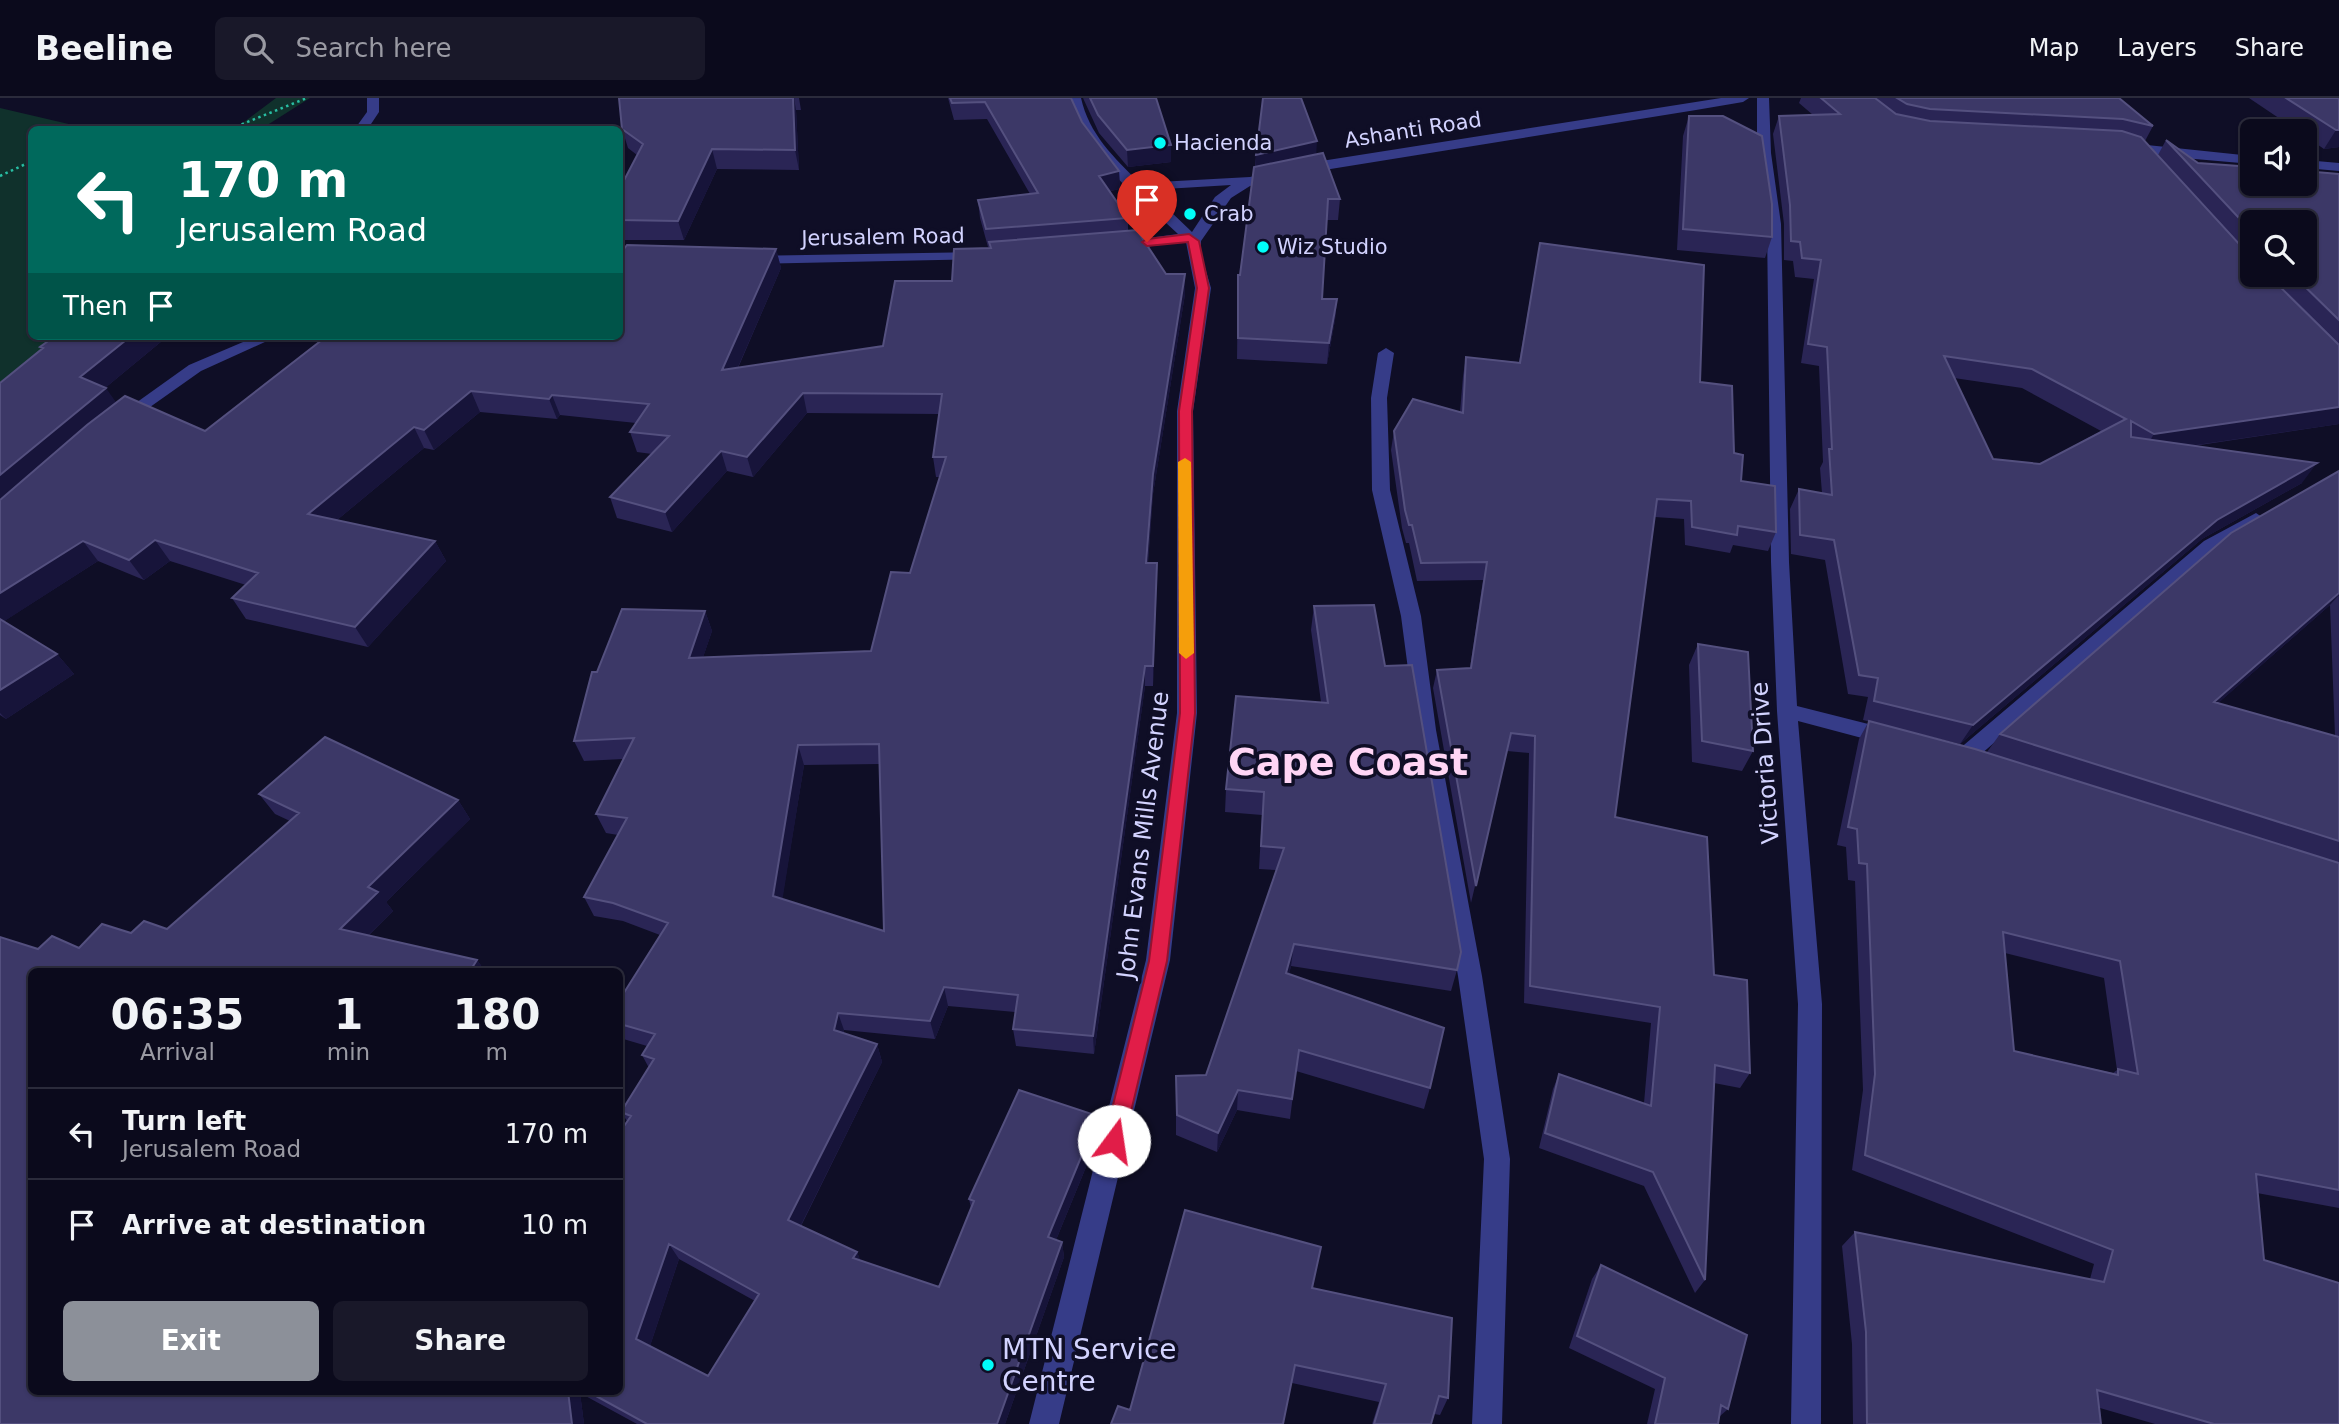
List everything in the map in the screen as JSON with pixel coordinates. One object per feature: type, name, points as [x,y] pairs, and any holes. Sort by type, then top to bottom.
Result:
[{"type":"street","points":[[363,126],[373,112],[373,98]]},
{"type":"street","points":[[1075,98],[1079,118],[1106,158],[1191,239]]},
{"type":"street","name":"Ashanti Road","points":[[1137,187],[1255,180],[1410,150],[1637,118],[1743,98]]},
{"type":"street","name":"Victoria Drive","points":[[1763,98],[1764,153],[1774,224],[1780,562],[1787,711],[1810,1004],[1806,1424]]},
{"type":"street","points":[[1637,118],[1684,123]]},
{"type":"street","points":[[1745,141],[1764,153]]},
{"type":"street","points":[[2115,144],[2138,150],[2240,159]]},
{"type":"street","points":[[2138,150],[2157,171]]},
{"type":"street","points":[[2317,165],[2339,167]]},
{"type":"street","name":"Ashanti Road","points":[[1191,239],[1231,191],[1255,180]]},
{"type":"street","points":[[1106,247],[1191,239]]},
{"type":"street","name":"John Evans Mills Avenue","points":[[1044,1424],[1160,947],[1187,713],[1185,411],[1203,288],[1191,239]]},
{"type":"street","name":"Jerusalem Road","points":[[737,260],[990,255]]},
{"type":"street","points":[[108,428],[195,368],[261,340]]},
{"type":"street","points":[[1386,353],[1379,398],[1381,489],[1411,616],[1426,730],[1470,976],[1497,1159],[1487,1424]]},
{"type":"street","points":[[1965,756],[2210,545],[2269,512]]},
{"type":"street","points":[[1787,711],[1914,743]]},
{"type":"street","points":[[1939,749],[1991,764]]},
{"type":"path","points":[[232,126],[307,98]]},
{"type":"path","points":[[0,176],[28,163]]},
{"type":"green space","points":[[276,98],[310,98],[266,126],[236,126]]},
{"type":"green space","points":[[0,108],[77,126],[28,126],[28,340],[60,340],[0,387]]},
{"type":"building","points":[[619,98],[793,98],[795,150],[712,149],[678,221],[623,220],[623,182],[643,144],[622,126]]},
{"type":"building","points":[[950,98],[1071,98],[1082,122],[1119,171],[1099,176],[1128,218],[986,229],[978,200],[1038,193],[985,102],[952,103]]},
{"type":"building","points":[[1090,98],[1156,98],[1171,145],[1127,150],[1098,115]]},
{"type":"building","points":[[1263,98],[1301,98],[1317,141],[1256,155]]},
{"type":"building","points":[[1821,98],[1875,98],[1896,114],[1930,121],[2122,131],[2141,137],[2240,245],[2240,287],[2280,287],[2339,345],[2339,407],[2154,434],[2131,421],[2131,437],[2317,463],[2217,520],[1973,725],[1874,701],[1878,678],[1859,675],[1834,540],[1800,535],[1799,489],[1832,495],[1827,347],[1808,344],[1821,260],[1802,258],[1800,242],[1791,241],[1790,205],[1779,116],[1840,114]],"holes":[[[1944,356],[2032,369],[2126,419],[2040,464],[1993,459]]]},
{"type":"building","points":[[1897,98],[2119,98],[2153,126],[2123,119],[1930,109],[1907,104]]},
{"type":"building","points":[[2286,98],[2339,98],[2339,130],[2336,130]]},
{"type":"building","points":[[1689,116],[1723,116],[1762,136],[1772,204],[1772,237],[1683,229]]},
{"type":"building","points":[[2166,140],[2198,163],[2240,166],[2240,196],[2317,196],[2317,172],[2339,174],[2339,320],[2305,287],[2317,287],[2317,210],[2240,210],[2240,219]]},
{"type":"building","points":[[1323,153],[1340,199],[1328,199],[1322,299],[1337,299],[1329,343],[1238,338],[1238,275],[1254,167]]},
{"type":"building","points":[[1137,230],[1166,274],[1185,274],[1153,474],[1146,563],[1157,563],[1153,666],[1145,666],[1093,1036],[1013,1029],[1018,995],[944,987],[930,1021],[838,1013],[834,1030],[877,1044],[788,1220],[857,1252],[853,1258],[939,1287],[974,1201],[969,1199],[1019,1090],[1098,1116],[1048,1237],[1062,1242],[997,1424],[647,1424],[594,1395],[623,1395],[623,1128],[631,1116],[623,1113],[623,1109],[654,1059],[642,1055],[655,1034],[623,1025],[623,994],[668,923],[613,903],[584,897],[627,818],[596,814],[634,738],[574,741],[592,672],[597,672],[622,609],[705,611],[689,658],[871,651],[891,572],[910,573],[946,457],[933,457],[942,394],[803,393],[747,457],[721,451],[665,512],[610,497],[669,436],[630,432],[649,404],[552,395],[549,399],[471,391],[424,430],[414,427],[308,514],[435,541],[355,627],[232,598],[258,573],[155,540],[129,560],[83,541],[0,593],[0,500],[125,396],[205,431],[322,340],[623,340],[623,250],[627,245],[776,249],[722,370],[883,346],[895,281],[952,281],[954,249],[991,248],[989,242]],"holes":[[[879,744],[884,931],[773,896],[798,745]],[[669,1244],[759,1294],[708,1376],[636,1339]]]},
{"type":"building","points":[[1540,243],[1704,265],[1700,382],[1732,386],[1734,453],[1743,455],[1741,481],[1775,486],[1776,532],[1738,526],[1737,535],[1692,527],[1691,501],[1657,499],[1615,817],[1707,837],[1714,975],[1747,980],[1750,1073],[1715,1065],[1705,1280],[1653,1172],[1545,1133],[1559,1074],[1651,1106],[1660,1007],[1530,986],[1535,736],[1511,733],[1476,886],[1437,670],[1471,668],[1487,562],[1421,563],[1412,525],[1409,525],[1405,510],[1394,431],[1413,399],[1463,413],[1466,357],[1520,363]]},
{"type":"building","points":[[50,340],[126,340],[80,377],[106,388],[0,475],[0,383],[43,348],[40,347]]},
{"type":"building","points":[[2339,471],[2339,593],[2214,702],[2339,737],[2339,841],[2000,734],[2231,533]]},
{"type":"building","points":[[1374,605],[1385,666],[1412,665],[1461,952],[1457,970],[1294,944],[1286,973],[1444,1028],[1430,1088],[1299,1050],[1292,1099],[1238,1090],[1218,1133],[1177,1115],[1176,1076],[1206,1075],[1284,848],[1261,846],[1264,792],[1226,789],[1236,696],[1328,703],[1314,606]]},
{"type":"building","points":[[0,619],[57,654],[0,690]]},
{"type":"building","points":[[1698,644],[1748,652],[1753,751],[1702,741]]},
{"type":"building","points":[[1869,721],[1975,749],[2339,863],[2339,1190],[2256,1174],[2264,1260],[2339,1283],[2339,1424],[2214,1424],[2097,1390],[2101,1424],[1867,1424],[1866,1332],[1855,1232],[2104,1282],[2113,1250],[1865,1155],[1875,1074],[1867,864],[1859,863],[1857,829],[1848,827]],"holes":[[[2003,932],[2120,961],[2138,1074],[2118,1069],[2118,1075],[2014,1051]]]},
{"type":"building","points":[[325,737],[458,800],[368,887],[378,892],[340,929],[477,960],[472,968],[28,968],[28,1395],[568,1395],[572,1424],[0,1424],[0,937],[38,949],[52,936],[79,948],[102,924],[131,933],[144,921],[167,929],[299,813],[259,794]]},
{"type":"building","points":[[1185,1210],[1321,1247],[1312,1288],[1452,1318],[1448,1398],[1439,1396],[1431,1424],[1374,1424],[1386,1384],[1295,1365],[1283,1424],[1111,1424],[1118,1406],[1130,1410]]},
{"type":"building","points":[[1601,1265],[1747,1335],[1728,1409],[1721,1405],[1718,1424],[1655,1424],[1665,1378],[1577,1336]]},
{"type":"slow traffic","points":[[1185,462],[1186,653]]},
{"type":"place","name":"Hacienda","points":[[1160,143]]},
{"type":"place","name":"Crab","points":[[1190,214]]},
{"type":"place","name":"Wiz Studio","points":[[1263,247]]},
{"type":"place","name":"MTN Service Centre","points":[[988,1365]]},
{"type":"district","name":"Cape Coast","points":[[1348,762]]},
{"type":"route","points":[[1114,1141],[1158,961],[1187,713],[1185,411],[1203,288],[1194,254],[1194,241],[1189,237],[1147,242]]}]
